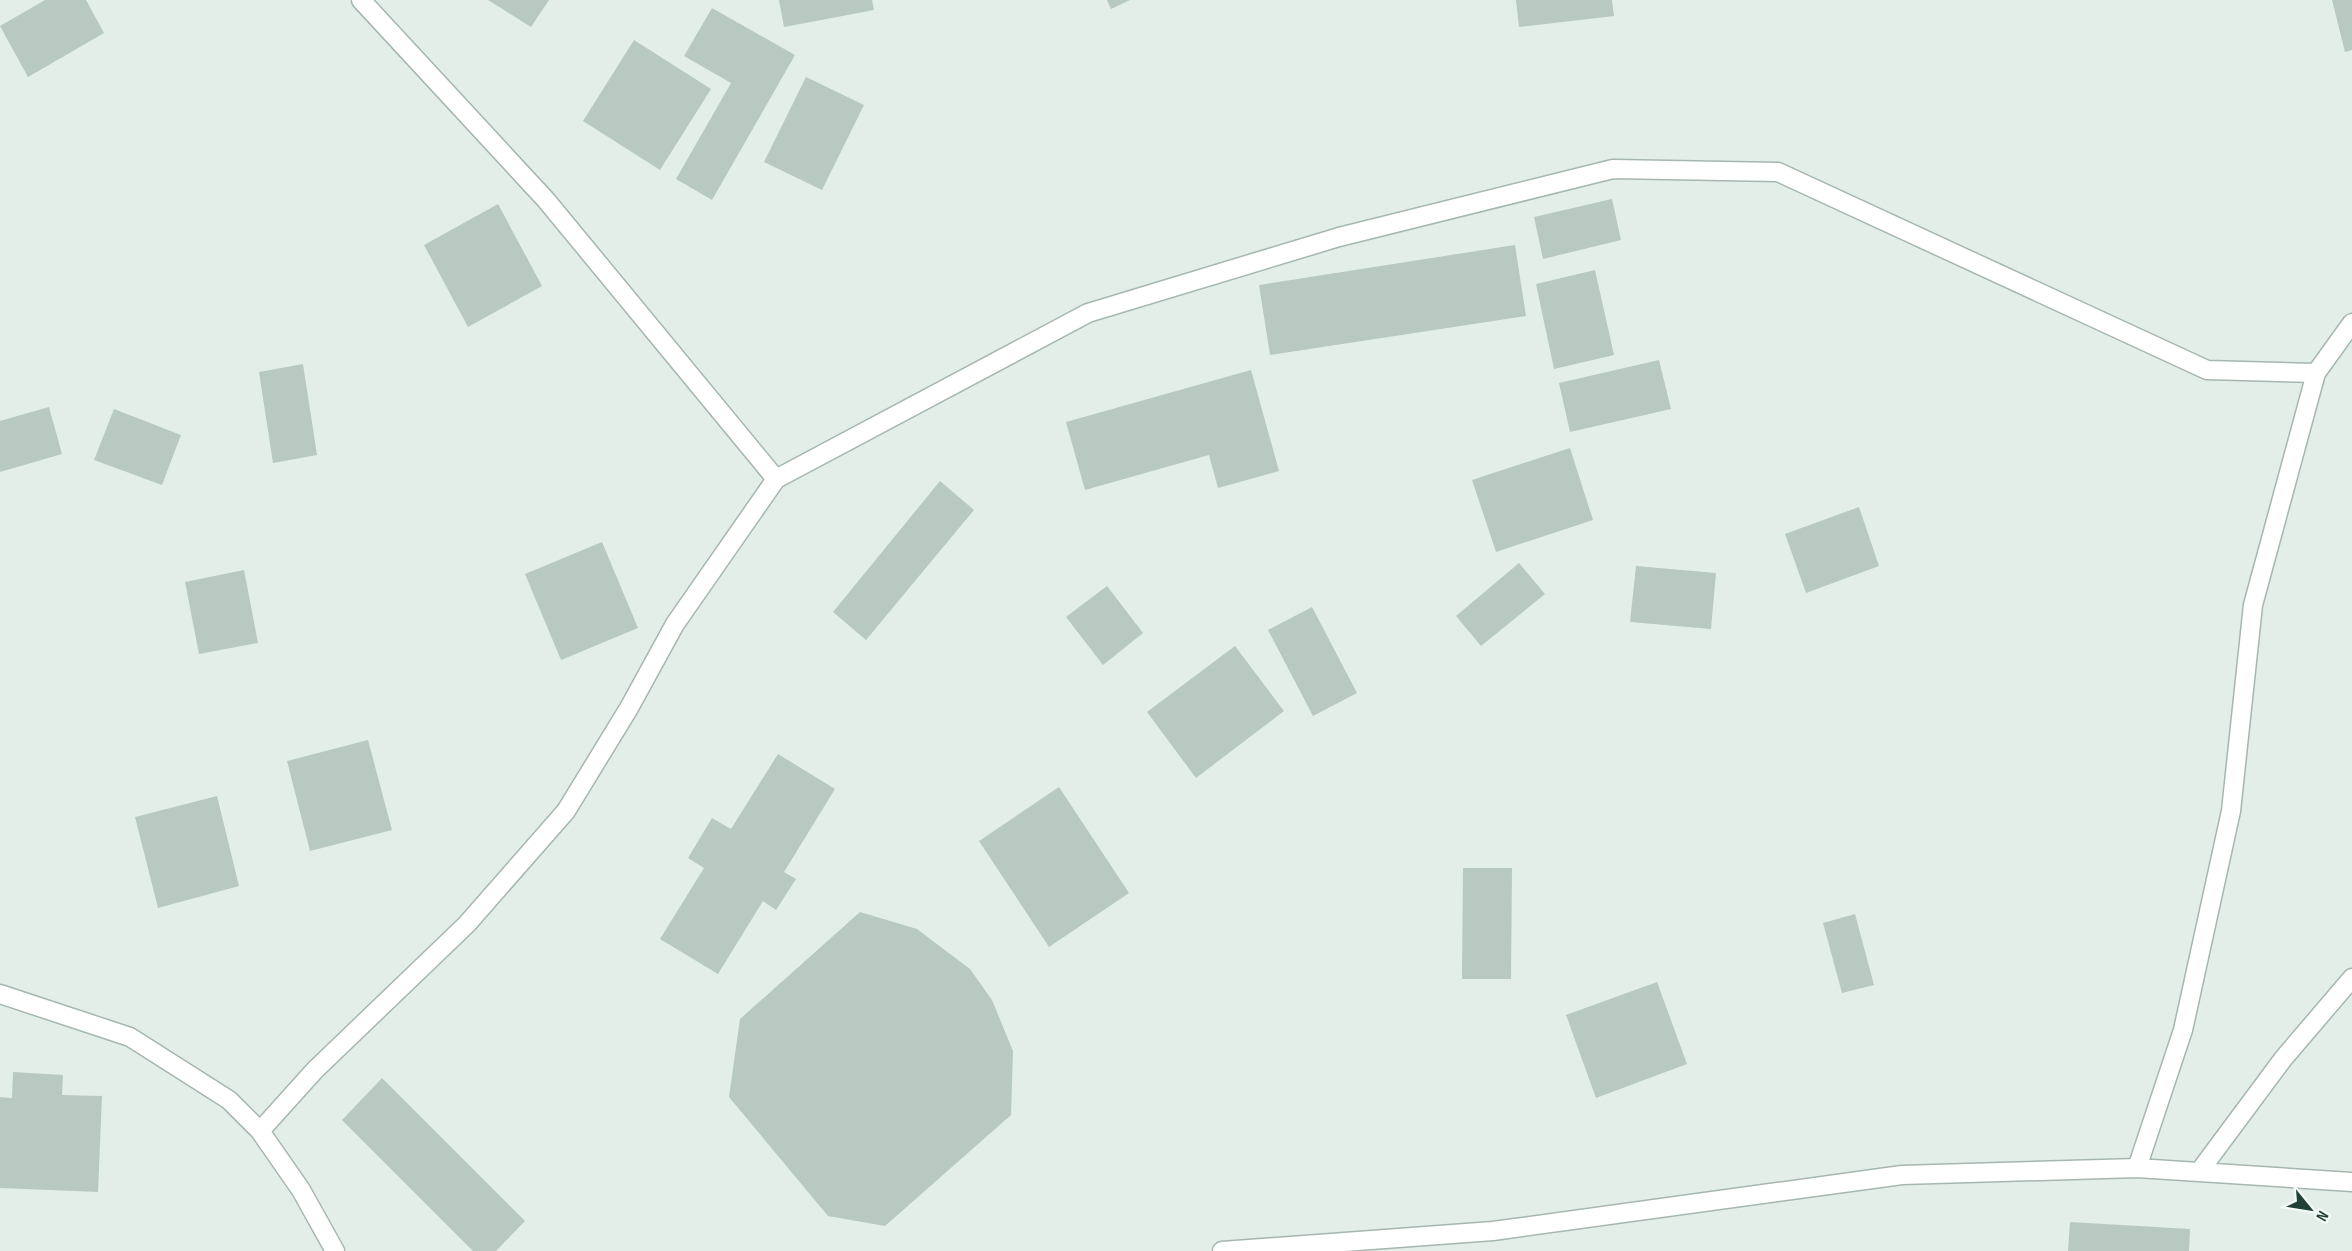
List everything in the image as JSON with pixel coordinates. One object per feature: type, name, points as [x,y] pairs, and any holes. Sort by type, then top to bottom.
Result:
[{"type":"street","points":[[361,0],[546,200],[776,479]]},
{"type":"street","points":[[260,1131],[315,1070],[467,924],[566,811],[629,708],[675,624],[776,479],[1088,313],[1339,237],[1613,169],[1778,172],[2207,370],[2316,374]]},
{"type":"street","points":[[2137,1168],[2182,1030],[2231,811],[2253,605],[2316,374],[2352,323]]},
{"type":"street","points":[[2199,1172],[2283,1059],[2352,978]]},
{"type":"street","points":[[0,994],[130,1037],[229,1100],[260,1131],[301,1190],[335,1251]]},
{"type":"street","points":[[1222,1251],[1493,1231],[1902,1175],[2137,1168],[2352,1182]]},
{"type":"building","points":[[45,0],[86,0],[104,33],[28,77],[0,26]]},
{"type":"building","points":[[488,0],[549,0],[531,27]]},
{"type":"building","points":[[779,0],[872,0],[874,10],[784,27]]},
{"type":"building","points":[[1107,0],[1130,0],[1111,9]]},
{"type":"building","points":[[1516,0],[1612,0],[1614,16],[1519,27]]},
{"type":"building","points":[[2332,0],[2352,0],[2352,50],[2345,52]]},
{"type":"building","points":[[712,8],[795,55],[712,200],[676,179],[731,83],[684,56]]},
{"type":"building","points":[[634,40],[711,89],[660,170],[583,121]]},
{"type":"building","points":[[806,77],[864,105],[822,190],[764,162]]},
{"type":"building","points":[[1612,199],[1621,240],[1543,259],[1534,217]]},
{"type":"building","points":[[498,204],[542,286],[468,327],[424,245]]},
{"type":"building","points":[[1515,245],[1526,316],[1270,355],[1259,285]]},
{"type":"building","points":[[1595,270],[1614,355],[1554,369],[1536,284]]},
{"type":"building","points":[[1659,360],[1671,409],[1570,432],[1559,383]]},
{"type":"building","points":[[303,364],[317,455],[273,463],[259,372]]},
{"type":"building","points":[[1251,370],[1279,471],[1218,488],[1209,455],[1085,490],[1066,422]]},
{"type":"building","points":[[49,407],[62,454],[0,472],[0,421]]},
{"type":"building","points":[[114,409],[181,435],[162,485],[94,460]]},
{"type":"building","points":[[1570,448],[1593,520],[1496,552],[1472,480]]},
{"type":"building","points":[[940,481],[974,510],[866,640],[833,612]]},
{"type":"building","points":[[1859,507],[1879,566],[1806,593],[1785,534]]},
{"type":"building","points":[[602,542],[638,628],[561,660],[525,574]]},
{"type":"building","points":[[1519,563],[1545,594],[1481,646],[1456,616]]},
{"type":"building","points":[[1636,566],[1716,573],[1711,629],[1630,622]]},
{"type":"building","points":[[244,570],[258,643],[199,654],[185,582]]},
{"type":"building","points":[[1107,586],[1143,633],[1103,665],[1066,617]]},
{"type":"building","points":[[1312,607],[1357,693],[1313,716],[1268,630]]},
{"type":"building","points":[[1235,646],[1284,711],[1196,778],[1147,712]]},
{"type":"building","points":[[368,740],[392,830],[310,851],[287,761]]},
{"type":"building","points":[[778,754],[835,789],[784,872],[796,879],[776,910],[763,901],[718,974],[660,939],[704,868],[688,858],[712,818],[731,829]]},
{"type":"building","points":[[1059,787],[1129,893],[1049,947],[979,841]]},
{"type":"building","points":[[217,796],[239,886],[158,908],[135,817]]},
{"type":"building","points":[[1463,868],[1512,868],[1511,979],[1462,979]]},
{"type":"building","points":[[860,912],[917,929],[970,969],[992,1000],[1013,1051],[1011,1115],[885,1226],[828,1216],[729,1097],[740,1019]]},
{"type":"building","points":[[1855,914],[1874,985],[1842,993],[1823,923]]},
{"type":"building","points":[[1657,982],[1687,1064],[1596,1098],[1566,1015]]},
{"type":"building","points":[[13,1072],[63,1075],[62,1095],[102,1096],[98,1192],[0,1188],[0,1097],[12,1098]]},
{"type":"building","points":[[382,1078],[525,1221],[496,1251],[473,1251],[342,1120]]},
{"type":"building","points":[[2070,1222],[2190,1229],[2189,1251],[2068,1251]]}]
